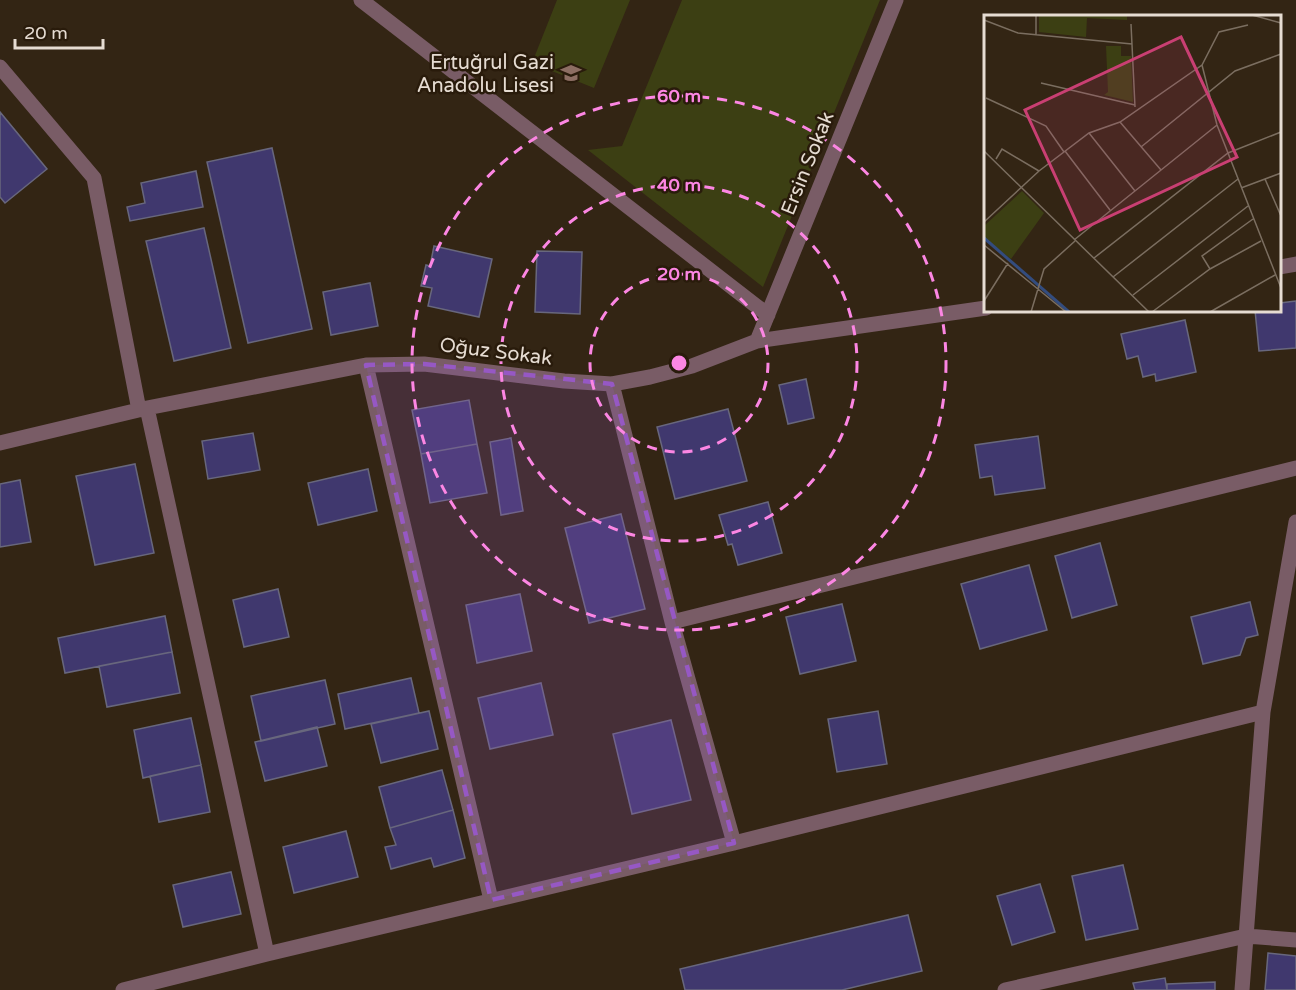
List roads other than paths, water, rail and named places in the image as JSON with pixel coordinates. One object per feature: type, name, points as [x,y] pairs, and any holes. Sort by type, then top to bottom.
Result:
[{"type":"street","points":[[361,0],[768,315]]},
{"type":"street","name":"Ersin Sokak","points":[[756,341],[896,0]]},
{"type":"street","points":[[0,67],[94,178],[143,409],[267,954]]},
{"type":"street","points":[[1281,267],[1296,264]]},
{"type":"street","name":"Oğuz Sokak","points":[[0,442],[143,409],[366,365],[424,364],[564,381],[612,384],[692,366],[756,341],[984,308]]},
{"type":"street","points":[[366,365],[491,900]]},
{"type":"street","points":[[612,384],[672,622],[734,843]]},
{"type":"street","points":[[672,622],[1296,468]]},
{"type":"street","points":[[1242,990],[1263,712],[1296,522]]},
{"type":"street","points":[[123,990],[734,843],[1263,712]]},
{"type":"street","points":[[1005,990],[1246,936],[1296,940]]},
{"type":"place","name":"Ertuğrul Gazi Anadolu Lisesi","points":[[571,73]]}]
